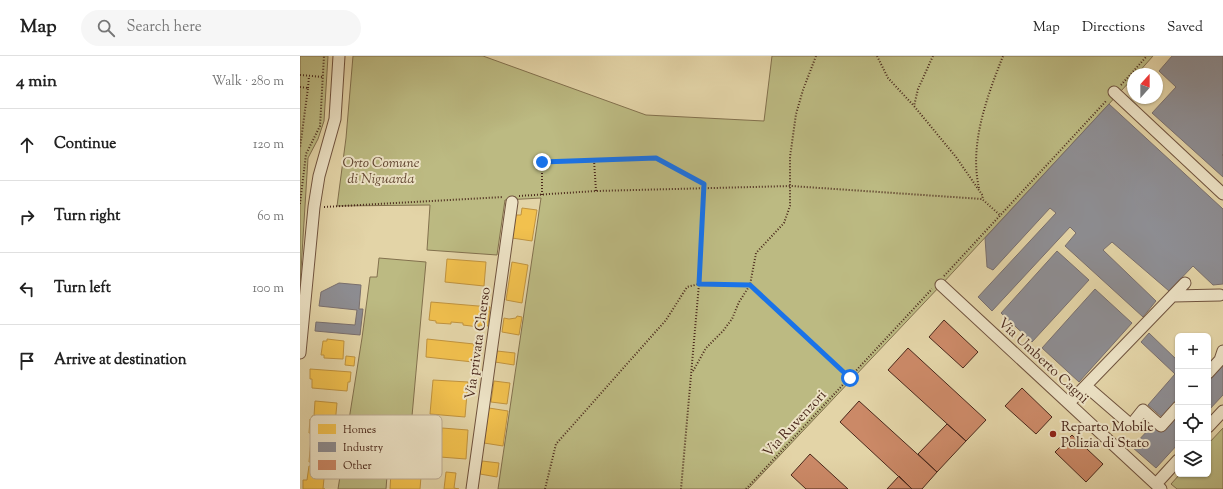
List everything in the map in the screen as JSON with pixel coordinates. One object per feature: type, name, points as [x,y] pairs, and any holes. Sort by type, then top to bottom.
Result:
[{"type":"street","points":[[300,352],[318,176],[336,119],[339,56]]},
{"type":"street","points":[[1114,92],[1223,194]]},
{"type":"street","name":"Via privata Cherso","points":[[472,489],[509,198]]},
{"type":"street","name":"Via Umberto Cagni","points":[[939,283],[1158,486]]},
{"type":"street","points":[[1069,403],[1185,283]]},
{"type":"street","points":[[1173,296],[1220,295]]},
{"type":"street","points":[[1211,370],[1220,360],[1223,351]]},
{"type":"street","points":[[1086,386],[1130,425],[1142,410],[1161,426],[1175,410]]},
{"type":"street","points":[[1211,424],[1223,411]]},
{"type":"street","points":[[1158,486],[1175,464]]},
{"type":"path","points":[[300,204],[306,154],[320,126],[324,56]]},
{"type":"path","points":[[692,372],[706,348],[723,331],[732,319],[739,302],[750,285],[756,253],[784,223],[790,206],[790,157],[796,114],[803,90],[816,56]]},
{"type":"path","points":[[877,56],[888,78],[914,106],[956,158],[980,190],[983,196],[982,199]]},
{"type":"path","points":[[914,106],[918,89],[933,56]]},
{"type":"path","points":[[980,190],[976,175],[976,155],[980,130],[984,110],[1003,56]]},
{"type":"path","name":"Via Ruvenzori","points":[[746,489],[939,283],[1147,56]]},
{"type":"path","points":[[300,75],[323,77]]},
{"type":"path","points":[[300,148],[309,76]]},
{"type":"path","points":[[300,87],[308,88]]},
{"type":"path","points":[[542,195],[542,162],[656,158],[704,184],[699,284],[681,489]]},
{"type":"path","points":[[594,160],[596,191]]},
{"type":"path","points":[[322,207],[509,198],[596,191],[791,186],[982,199],[1001,216]]},
{"type":"path","points":[[545,489],[556,444],[666,320],[687,287],[699,284],[750,285],[850,378]]},
{"type":"green space","points":[[300,56],[328,56],[324,121],[318,139],[308,158],[300,286]]},
{"type":"green space","name":"Orto Comune di Niguarda","points":[[353,56],[483,56],[646,115],[764,121],[772,56],[1153,56],[1142,68],[1127,68],[1127,84],[941,285],[748,489],[498,489],[541,198],[505,200],[497,255],[427,250],[430,205],[337,206],[346,138]]},
{"type":"green space","points":[[379,258],[426,262],[412,415],[350,415],[370,277],[377,277]]},
{"type":"green space","points":[[1223,428],[1223,489],[1177,489],[1171,484],[1177,477],[1211,477],[1211,441]]},
{"type":"green space","points":[[340,479],[387,479],[386,489],[338,489]]},
{"type":"building: Homes","points":[[522,208],[537,210],[532,241],[512,238],[516,215],[521,215]]},
{"type":"building: Homes","points":[[447,259],[486,262],[484,286],[445,282]]},
{"type":"building: Homes","points":[[512,262],[528,265],[522,303],[506,300]]},
{"type":"building: Homes","points":[[431,302],[490,307],[488,326],[479,325],[479,327],[451,322],[451,324],[436,323],[436,321],[429,320]]},
{"type":"building: Homes","points":[[517,316],[522,317],[519,335],[502,332],[504,318],[516,318]]},
{"type":"building: Homes","points":[[327,339],[344,341],[343,359],[324,358],[324,355],[321,355],[323,341],[327,341]]},
{"type":"building: Homes","points":[[427,339],[474,344],[473,362],[426,357]]},
{"type":"building: Homes","points":[[497,351],[515,353],[514,365],[495,362]]},
{"type":"building: Homes","points":[[346,356],[355,357],[354,366],[345,365]]},
{"type":"building: Homes","points":[[310,369],[351,372],[347,391],[312,388]]},
{"type":"building: Homes","points":[[433,380],[468,382],[465,417],[430,414]]},
{"type":"building: Homes","points":[[494,381],[510,383],[507,404],[491,402]]},
{"type":"building: Homes","points":[[315,401],[337,403],[336,415],[314,415]]},
{"type":"building: Homes","points":[[489,408],[508,411],[503,446],[484,443]]},
{"type":"building: Homes","points":[[442,428],[468,430],[466,459],[442,457]]},
{"type":"building: Homes","points":[[482,461],[499,463],[497,477],[480,474]]},
{"type":"building: Homes","points":[[310,466],[310,479],[324,479],[323,489],[303,489],[303,480],[307,480]]},
{"type":"building: Homes","points":[[446,472],[456,473],[454,488],[459,489],[444,489]]},
{"type":"building: Homes","points":[[391,479],[421,479],[420,489],[390,489]]},
{"type":"building: Industry","points":[[1172,56],[1223,56],[1223,177],[1152,113],[1160,104],[1163,104],[1163,101],[1176,87],[1163,75],[1163,68],[1162,68]]},
{"type":"building: Industry","points":[[1109,104],[1223,209],[1223,284],[1213,285],[1193,266],[1169,291],[1112,242],[1103,250],[1156,301],[1143,317],[1065,246],[1076,233],[1070,227],[992,311],[978,297],[1056,213],[1050,208],[993,270],[987,267],[985,238]]},
{"type":"building: Industry","points":[[1057,251],[1089,280],[1032,342],[1001,313]]},
{"type":"building: Industry","points":[[339,283],[361,285],[359,309],[363,309],[360,335],[315,331],[316,322],[355,325],[357,310],[319,306],[321,292]]},
{"type":"building: Industry","points":[[1095,289],[1132,323],[1079,382],[1042,348]]},
{"type":"building: Industry","points":[[1149,333],[1175,358],[1175,374],[1141,342]]},
{"type":"building: Industry","points":[[1223,364],[1223,395],[1211,408],[1211,405],[1211,377]]},
{"type":"building: Industry","points":[[1175,374],[1175,404],[1163,418],[1148,405]]},
{"type":"building: Industry","points":[[1175,416],[1175,447],[1156,468],[1132,447],[1153,425],[1160,432]]},
{"type":"building: Other","points":[[944,320],[978,352],[963,368],[929,337]]},
{"type":"building: Other","points":[[908,348],[986,420],[966,441],[888,370]]},
{"type":"building: Other","points":[[1022,388],[1052,417],[1036,434],[1005,406]]},
{"type":"building: Other","points":[[859,401],[937,472],[922,489],[912,489],[840,422]]},
{"type":"building: Other","points":[[947,424],[966,441],[937,472],[918,454]]},
{"type":"building: Other","points":[[1072,435],[1103,464],[1086,482],[1055,452]]},
{"type":"building: Other","points":[[810,454],[848,489],[806,489],[791,475]]},
{"type":"building: Other","points":[[899,476],[912,489],[887,489]]},
{"type":"place","name":"Reparto Mobile Polizia di Stato","points":[[1053,434]]},
{"type":"route","points":[[542,162],[656,158],[704,184],[699,284],[750,285],[850,378]]}]
